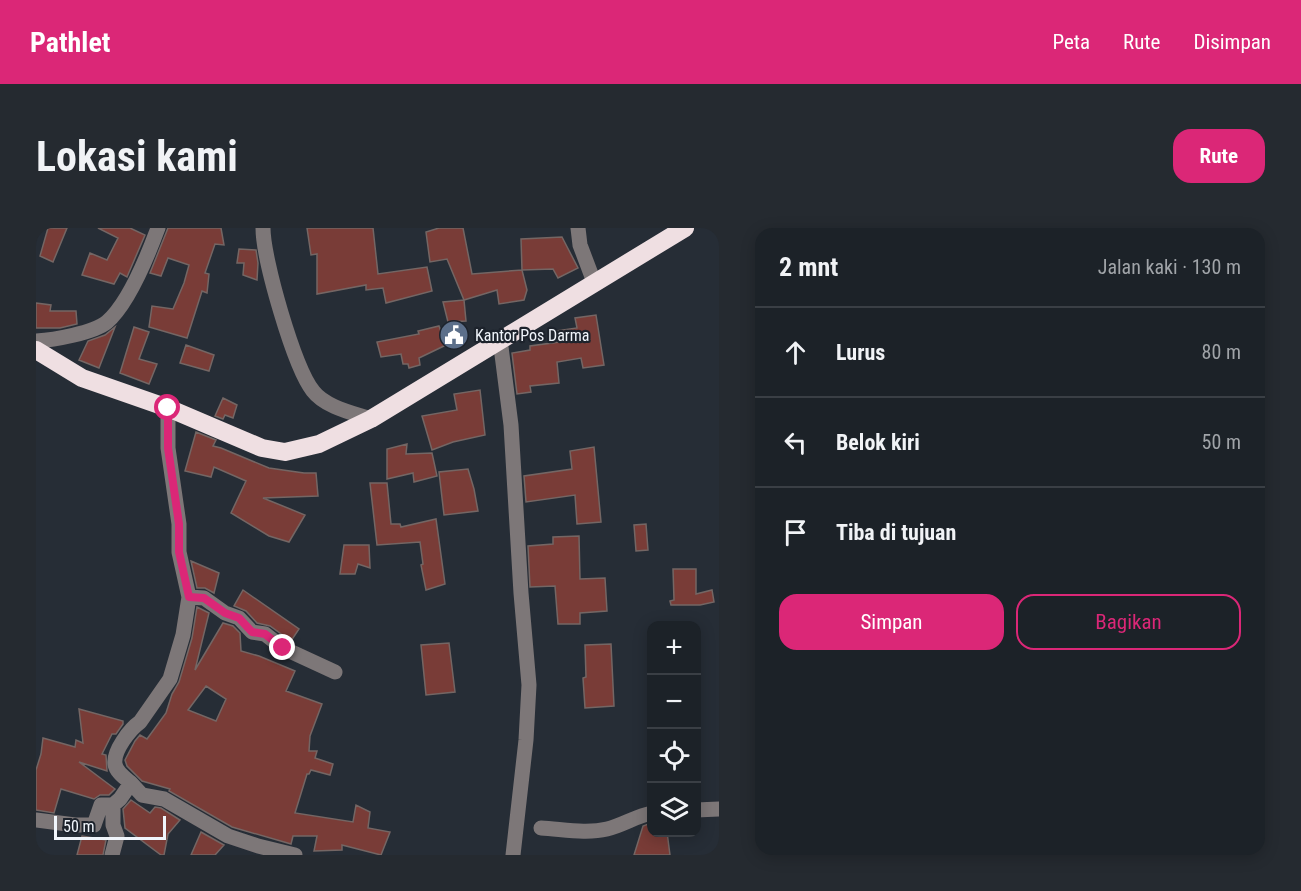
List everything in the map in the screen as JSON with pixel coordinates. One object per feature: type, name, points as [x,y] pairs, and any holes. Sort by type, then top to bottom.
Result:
[{"type":"highway","points":[[36,350],[82,378],[168,408],[262,448],[285,452],[319,444],[371,419],[685,228]]},
{"type":"street","points":[[36,340],[51,340],[92,330],[107,322],[120,307],[146,260],[158,228]]},
{"type":"street","points":[[263,228],[273,282],[295,357],[314,392],[339,409],[371,419]]},
{"type":"street","points":[[578,228],[580,245],[594,282]]},
{"type":"street","points":[[500,339],[511,425],[529,685],[526,740],[513,855]]},
{"type":"street","points":[[168,408],[168,448],[179,524],[179,552],[189,597],[183,635],[170,679],[120,747],[114,760],[115,767],[142,795],[164,799],[228,836],[295,855]]},
{"type":"street","points":[[189,597],[204,598],[225,613],[239,618],[252,632],[265,634],[283,648],[335,672]]},
{"type":"street","points":[[36,820],[94,825],[101,805],[112,805],[120,799],[131,783]]},
{"type":"street","points":[[112,805],[113,825],[117,836],[112,855]]},
{"type":"street","points":[[701,810],[719,808]]},
{"type":"street","points":[[541,828],[595,831],[647,814]]},
{"type":"building","points":[[48,228],[67,228],[53,262],[40,256]]},
{"type":"building","points":[[98,228],[130,228],[145,235],[127,277],[120,273],[114,284],[82,275],[90,253],[107,260],[118,238]]},
{"type":"building","points":[[168,228],[221,228],[224,245],[215,244],[205,273],[209,274],[207,293],[202,291],[187,338],[149,327],[152,306],[173,309],[189,265],[168,258],[161,276],[150,273]]},
{"type":"building","points":[[307,228],[373,228],[378,274],[427,267],[432,291],[386,303],[383,288],[366,290],[366,285],[317,294],[317,254],[311,255]]},
{"type":"building","points":[[439,228],[463,228],[472,274],[522,270],[527,290],[524,300],[499,304],[497,290],[464,300],[447,259],[430,262],[426,232]]},
{"type":"building","points":[[562,237],[578,268],[558,278],[553,269],[522,270],[521,239]]},
{"type":"building","points":[[239,249],[256,250],[257,280],[243,275],[244,263],[237,263]]},
{"type":"building","points":[[464,300],[466,321],[448,322],[443,302]]},
{"type":"building","points":[[36,303],[51,305],[50,311],[76,311],[77,324],[60,328],[36,328]]},
{"type":"building","points":[[596,315],[604,365],[583,368],[581,358],[557,362],[559,383],[530,386],[531,392],[517,394],[512,353],[530,350],[530,346],[559,342],[557,331],[577,328],[575,318]]},
{"type":"building","points":[[439,326],[446,345],[419,358],[420,365],[409,368],[408,364],[403,364],[401,354],[381,357],[377,342],[419,334],[418,331]]},
{"type":"building","points":[[115,327],[99,368],[79,360],[88,341],[105,335]]},
{"type":"building","points":[[134,327],[149,332],[139,359],[157,364],[149,384],[120,373]]},
{"type":"building","points":[[186,345],[214,355],[209,371],[180,363]]},
{"type":"building","points":[[480,390],[485,435],[453,442],[432,450],[422,416],[457,410],[454,394]]},
{"type":"building","points":[[223,398],[237,405],[233,418],[225,415],[223,419],[215,416]]},
{"type":"building","points":[[196,432],[216,440],[213,446],[269,468],[316,473],[318,496],[263,498],[305,515],[289,542],[269,536],[231,513],[246,481],[214,467],[211,477],[185,471]]},
{"type":"building","points":[[407,444],[406,454],[432,453],[437,476],[414,482],[413,473],[387,479],[387,449]]},
{"type":"building","points":[[594,447],[601,522],[577,524],[575,495],[526,502],[524,476],[572,469],[570,451]]},
{"type":"building","points":[[468,469],[478,511],[444,515],[439,472]]},
{"type":"building","points":[[370,483],[387,483],[391,524],[400,524],[401,527],[436,519],[445,584],[426,590],[421,565],[423,564],[420,542],[377,545]]},
{"type":"building","points":[[646,524],[648,550],[636,551],[634,525]]},
{"type":"building","points":[[579,536],[580,579],[605,578],[607,611],[580,613],[580,624],[558,624],[555,586],[530,587],[528,546],[553,544],[553,537]]},
{"type":"building","points":[[344,545],[369,545],[370,568],[358,564],[355,574],[340,574]]},
{"type":"building","points":[[191,561],[219,573],[214,593],[205,588],[197,588]]},
{"type":"building","points":[[673,569],[696,569],[696,594],[712,590],[714,602],[700,605],[671,605],[670,601],[674,600]]},
{"type":"building","points":[[243,590],[299,629],[291,641],[270,626],[257,623],[246,611],[234,606]]},
{"type":"building","points":[[197,607],[209,613],[195,670],[223,623],[233,626],[240,633],[241,651],[295,671],[286,691],[322,704],[310,736],[309,751],[317,751],[315,758],[333,764],[330,775],[311,770],[307,774],[295,813],[353,822],[356,805],[370,812],[368,828],[390,832],[381,855],[342,845],[342,850],[314,851],[317,836],[293,836],[291,844],[232,827],[169,791],[170,789],[142,781],[127,766],[125,760],[135,741],[140,735],[147,739],[166,713],[172,694],[179,682],[192,638]],"holes":[[[206,686],[226,699],[216,721],[188,710]]]},
{"type":"building","points":[[449,643],[455,692],[426,695],[421,645]]},
{"type":"building","points":[[611,644],[614,706],[585,708],[583,678],[586,677],[585,645]]},
{"type":"building","points":[[79,709],[123,721],[116,734],[112,734],[102,754],[106,755],[107,771],[79,762],[115,789],[109,795],[100,795],[94,799],[61,789],[54,813],[36,810],[36,770],[43,738],[75,747],[76,740],[83,743]]},
{"type":"building","points":[[131,800],[150,813],[155,807],[161,808],[180,820],[168,834],[164,855],[125,828],[123,809]]},
{"type":"building","points":[[647,824],[647,837],[668,837],[670,855],[634,855],[643,826]]},
{"type":"building","points":[[201,832],[224,845],[215,855],[191,855]]},
{"type":"building","points":[[82,836],[106,840],[103,855],[77,855]]},
{"type":"place","name":"Kantor Pos Darma","points":[[454,335]]},
{"type":"route","points":[[168,408],[168,448],[179,524],[179,552],[189,597],[204,598],[225,613],[239,618],[252,632],[265,634],[283,648]]}]
